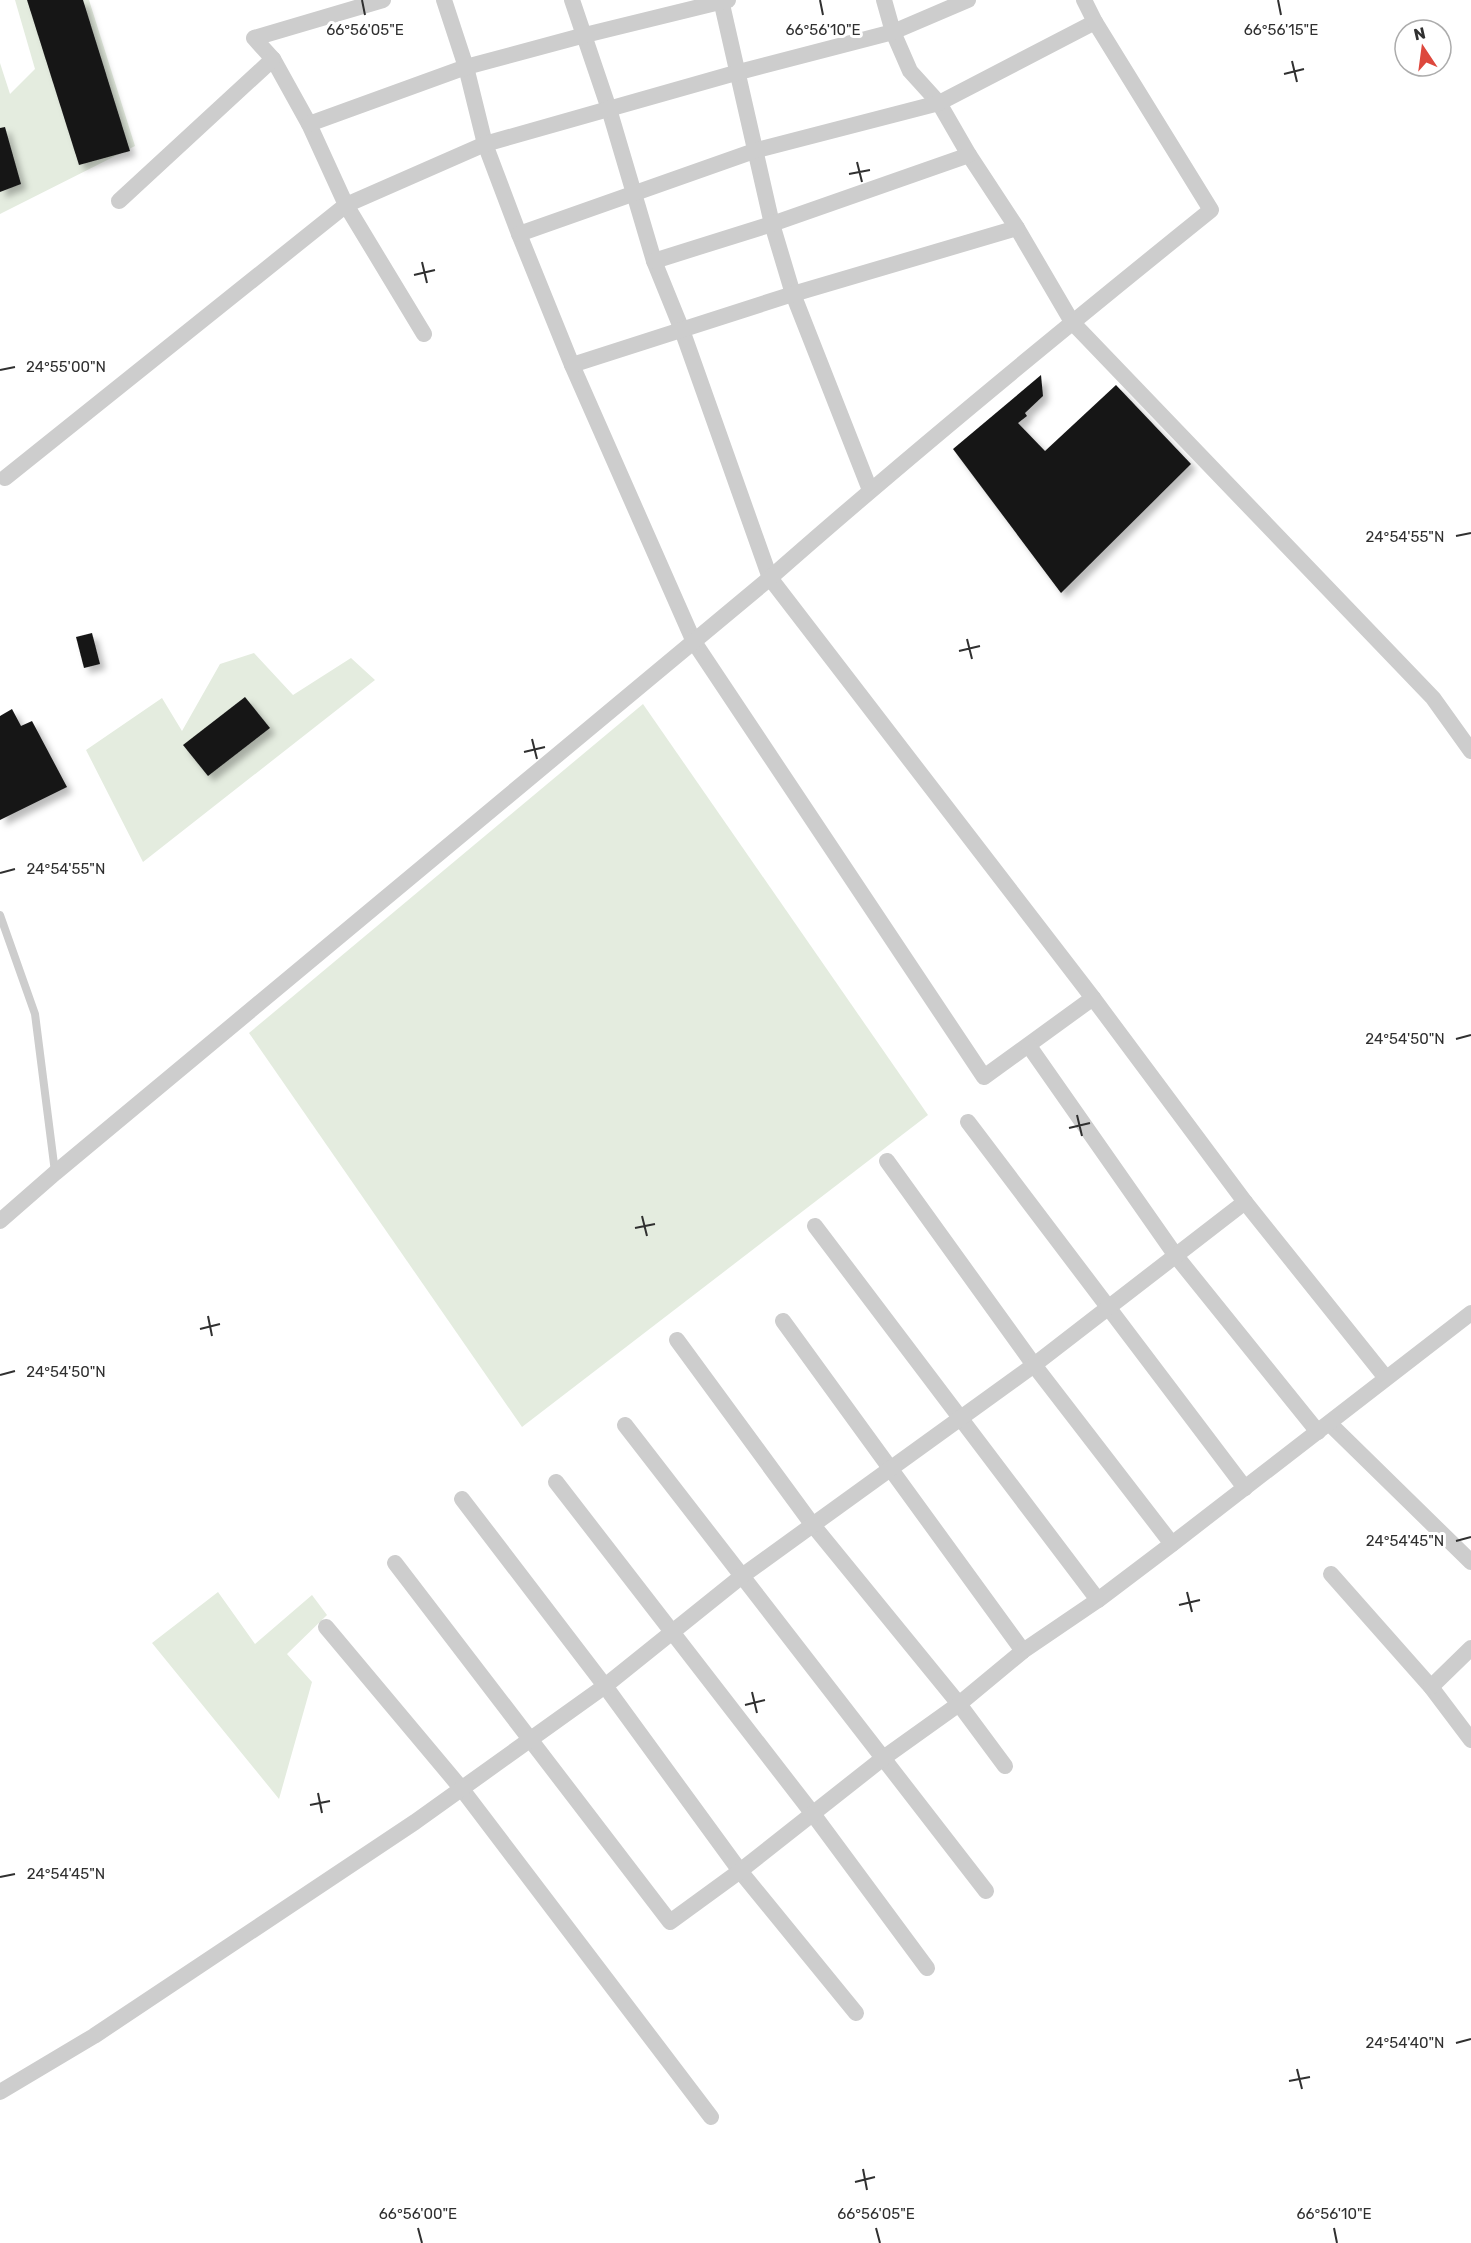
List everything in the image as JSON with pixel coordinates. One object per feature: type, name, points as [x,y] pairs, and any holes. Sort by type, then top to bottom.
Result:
[{"type":"street","points":[[383,0],[254,38],[273,59],[309,124],[346,205],[424,334]]},
{"type":"street","points":[[444,0],[466,67],[485,144],[519,234],[572,365],[694,642],[984,1077],[1093,998]]},
{"type":"street","points":[[572,0],[609,109],[654,261],[682,330],[770,578],[1093,998],[1245,1202],[1386,1378]]},
{"type":"street","points":[[884,0],[893,32],[910,71],[939,103],[1072,322],[1434,698],[1471,751]]},
{"type":"street","points":[[5,478],[346,205],[485,144],[739,72],[893,32],[968,0]]},
{"type":"street","points":[[0,1221],[694,642],[870,490],[1211,210],[1095,22],[1084,0]]},
{"type":"street","points":[[309,124],[466,67],[724,1],[772,224],[793,294],[870,490]]},
{"type":"street","points":[[519,234],[757,150],[939,103],[1095,22]]},
{"type":"street","points":[[119,201],[273,59]]},
{"type":"street","points":[[654,261],[772,224],[969,155]]},
{"type":"street","points":[[572,365],[793,294],[1017,228]]},
{"type":"street","points":[[1029,1046],[1176,1256],[1324,1428],[1471,1562]]},
{"type":"street","points":[[968,1122],[1245,1488]]},
{"type":"street","points":[[887,1161],[1034,1365],[1172,1544]]},
{"type":"street","points":[[0,2092],[94,2036],[405,1828],[531,1739],[605,1686],[742,1576],[1034,1365],[1245,1202]]},
{"type":"street","points":[[815,1226],[1098,1600]]},
{"type":"street","points":[[395,1563],[670,1923],[882,1759],[959,1704],[1023,1651],[1098,1600],[1172,1544],[1471,1313]]},
{"type":"street","points":[[783,1321],[1023,1651]]},
{"type":"street","points":[[677,1340],[812,1524],[959,1704],[1005,1766]]},
{"type":"street","points":[[625,1425],[986,1891]]},
{"type":"street","points":[[556,1482],[813,1814],[927,1968]]},
{"type":"street","points":[[462,1499],[605,1686],[740,1871],[855,2013]]},
{"type":"street","points":[[1331,1574],[1431,1687],[1471,1740]]},
{"type":"street","points":[[326,1627],[461,1788],[711,2117]]},
{"type":"street","points":[[1431,1687],[1471,1648]]},
{"type":"lane","points":[[0,915],[35,1014],[55,1173]]},
{"type":"shaded area","points":[[15,0],[89,0],[135,146],[0,214],[0,63],[10,94],[35,69]]},
{"type":"shaded area","points":[[254,653],[293,695],[351,658],[375,680],[143,862],[86,750],[162,698],[182,731],[220,664]]},
{"type":"shaded area","points":[[643,704],[928,1115],[522,1427],[249,1033]]},
{"type":"shaded area","points":[[218,1592],[255,1644],[312,1595],[327,1615],[287,1654],[312,1682],[279,1799],[152,1643]]},
{"type":"building","points":[[27,0],[83,0],[130,151],[79,165]]},
{"type":"building","points":[[5,127],[21,184],[0,192],[0,128]]},
{"type":"building","points":[[1041,375],[1043,396],[1025,413],[1027,416],[1018,423],[1045,451],[1116,385],[1191,464],[1061,593],[953,449]]},
{"type":"building","points":[[92,633],[100,664],[84,668],[76,637]]},
{"type":"building","points":[[245,697],[270,728],[208,776],[183,745]]},
{"type":"building","points":[[12,709],[21,726],[32,721],[67,787],[0,820],[0,716]]}]
